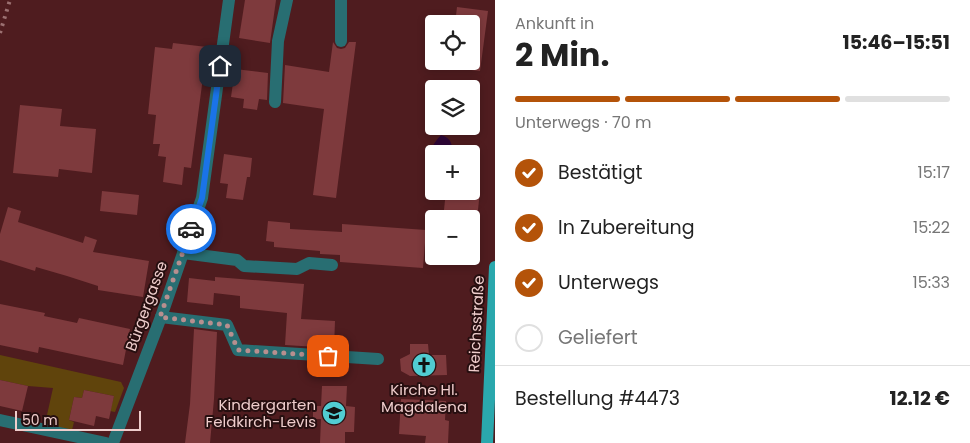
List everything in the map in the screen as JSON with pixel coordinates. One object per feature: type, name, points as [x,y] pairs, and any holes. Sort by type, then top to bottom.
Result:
[{"type":"main road","name":"Reichsstraße","points":[[487,443],[495,267]]},
{"type":"street","name":"Bürgergasse","points":[[113,443],[202,198],[229,0]]},
{"type":"street","points":[[275,102],[278,41],[287,0]]},
{"type":"street","points":[[341,0],[341,40]]},
{"type":"street","points":[[183,253],[236,260],[244,266],[297,269],[308,263],[332,265]]},
{"type":"street","points":[[160,317],[227,325],[238,350],[378,359]]},
{"type":"street","points":[[0,420],[106,443]]},
{"type":"shaded area","points":[[441,135],[447,138],[451,145],[434,145]]},
{"type":"shaded area","points":[[0,355],[121,382],[124,388],[115,412],[110,411],[114,396],[84,390],[82,398],[74,397],[69,420],[74,422],[72,430],[45,424],[53,388],[28,386],[0,380]]},
{"type":"building","points":[[245,0],[276,0],[270,43],[239,38]]},
{"type":"building","points":[[457,7],[488,11],[480,71],[471,70],[480,70],[480,15],[456,15]]},
{"type":"building","points":[[333,42],[337,48],[341,49],[345,48],[349,42],[356,42],[336,198],[313,195],[324,109],[283,103],[285,65],[329,72]]},
{"type":"building","points":[[173,43],[207,47],[191,168],[184,167],[182,185],[163,182],[166,157],[158,156],[160,144],[153,144],[156,115],[148,114],[155,47],[172,49]]},
{"type":"building","points":[[235,69],[268,73],[267,100],[259,99],[257,110],[243,108],[244,99],[231,97]]},
{"type":"building","points":[[20,105],[62,109],[60,126],[96,129],[92,173],[59,169],[58,177],[13,173]]},
{"type":"building","points":[[224,154],[252,158],[250,177],[247,177],[243,200],[226,198],[228,184],[220,183]]},
{"type":"building","points":[[102,191],[139,195],[137,215],[100,211]]},
{"type":"building","points":[[445,200],[479,200],[478,210],[444,210]]},
{"type":"building","points":[[8,207],[21,211],[18,222],[83,243],[85,236],[97,240],[93,252],[149,261],[143,297],[98,290],[98,286],[67,276],[36,267],[35,271],[0,260],[0,234]]},
{"type":"building","points":[[268,221],[290,223],[290,229],[342,232],[342,224],[425,230],[423,268],[340,262],[340,255],[320,254],[320,251],[274,247],[274,242],[266,241]]},
{"type":"building","points":[[215,277],[304,284],[301,319],[335,321],[334,348],[285,345],[287,313],[240,308],[240,296],[214,293],[213,305],[187,302],[189,278],[215,281]]},
{"type":"building","points":[[0,304],[45,313],[44,316],[77,323],[79,318],[130,329],[123,365],[39,347],[38,353],[0,345]]},
{"type":"building","points":[[194,329],[217,332],[210,443],[185,443],[190,404]]},
{"type":"building","name":"Kirche Hl. Magdalena","points":[[410,344],[428,344],[429,355],[446,355],[447,375],[410,376],[401,371],[400,359],[410,354]]},
{"type":"building","points":[[0,380],[28,386],[22,411],[0,406]]},
{"type":"building","name":"Kindergarten Feldkirch-Levis","points":[[322,386],[347,386],[346,406],[355,407],[354,432],[345,432],[345,443],[320,443],[321,419],[313,419],[313,406],[321,406]]},
{"type":"building","points":[[84,390],[114,396],[109,419],[96,416],[94,426],[69,420],[74,397],[82,398]]},
{"type":"building","points":[[401,399],[446,401],[445,420],[449,421],[448,443],[425,443],[426,436],[399,434]]},
{"type":"railway","points":[[0,33],[10,0]]},
{"type":"way so far","points":[[191,229],[160,317],[227,325],[238,350],[328,356]]},
{"type":"place","name":"Kirche Hl. Magdalena","points":[[424,365]]},
{"type":"place","name":"Kindergarten Feldkirch-Levis","points":[[334,413]]},
{"type":"route","points":[[191,229],[202,198],[220,66]]}]
